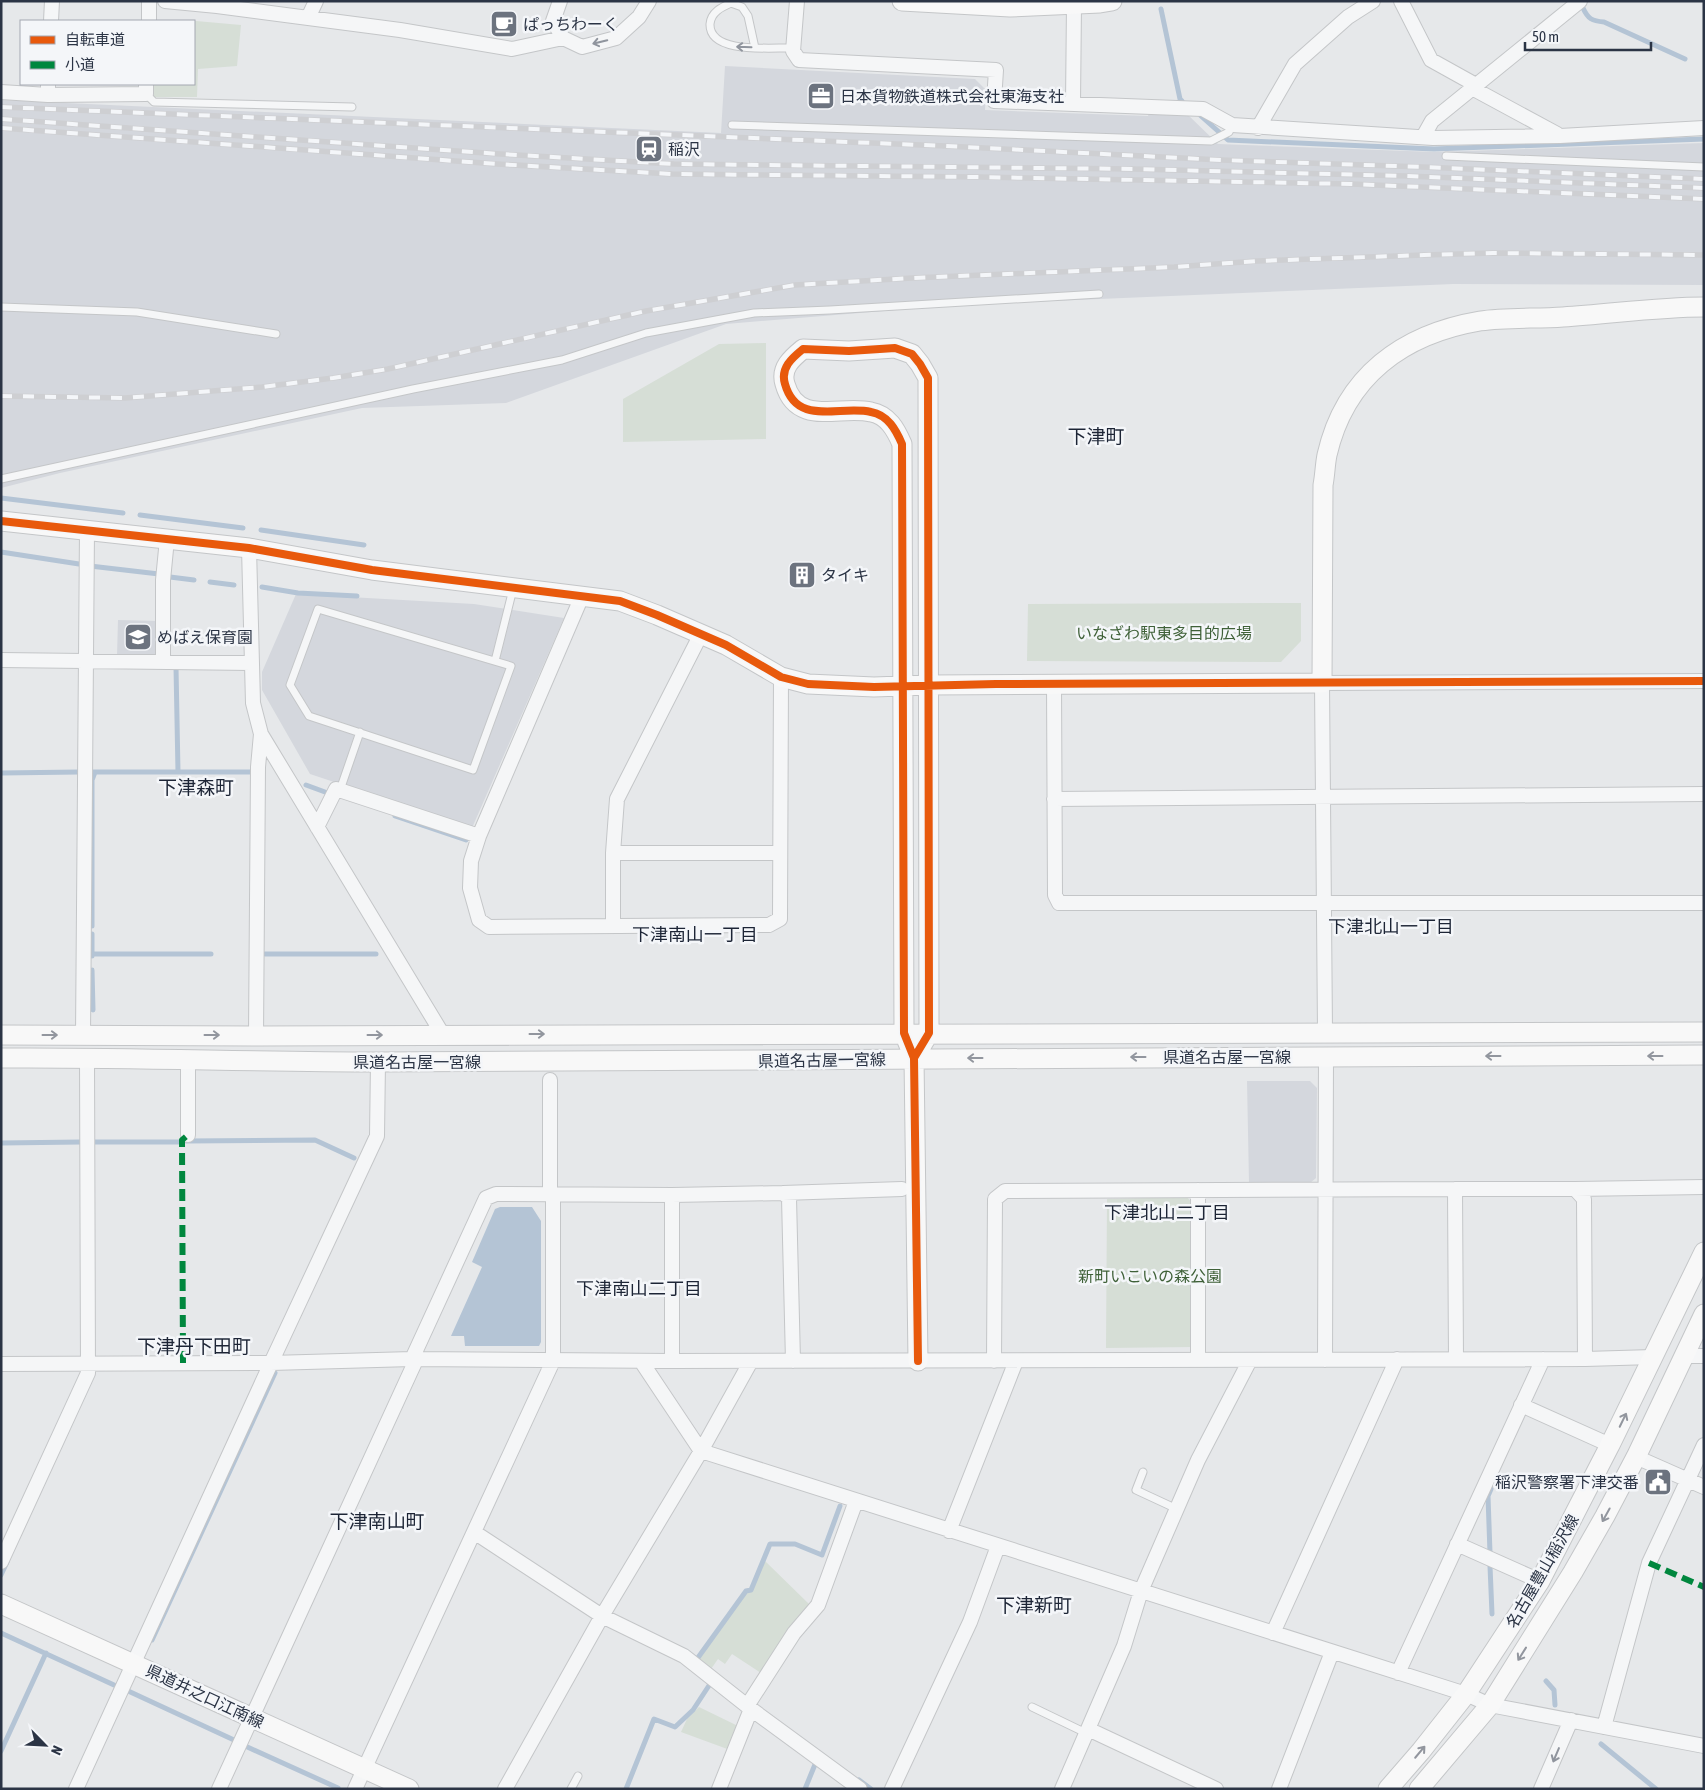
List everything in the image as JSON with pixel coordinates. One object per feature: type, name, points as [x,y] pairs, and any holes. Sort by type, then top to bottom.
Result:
[{"type":"main road","points":[[902,1],[1010,7],[1104,2]]},
{"type":"main road","points":[[1,521],[249,548],[372,570],[620,601],[726,645],[781,677],[808,684],[874,687],[903,685],[1322,683],[1323,485],[1327,455],[1343,411],[1357,388],[1374,369],[1394,352],[1416,340],[1480,321],[1564,317],[1669,307],[1704,307]]},
{"type":"main road","points":[[914,1058],[929,1033],[928,378],[912,354],[895,348],[849,351],[803,349],[788,361],[783,378],[787,393],[799,407],[819,412],[871,412],[884,417],[895,428],[902,444],[904,1033],[914,1058],[918,1361]]},
{"type":"main road","name":"県道名古屋一宮線","points":[[1,1035],[1704,1032]]},
{"type":"main road","name":"県道名古屋一宮線","points":[[1,1058],[378,1062],[1704,1055]]},
{"type":"main road","name":"名古屋豊山稲沢線","points":[[1388,1789],[1421,1752],[1466,1694],[1540,1581],[1610,1445],[1704,1252]]},
{"type":"main road","name":"名古屋豊山稲沢線","points":[[1419,1789],[1490,1705],[1573,1572],[1636,1456],[1704,1314]]},
{"type":"main road","name":"県道井之口江南線","points":[[1,1604],[135,1663],[409,1789]]},
{"type":"street","points":[[51,20],[52,1]]},
{"type":"street","points":[[149,1],[149,20]]},
{"type":"street","points":[[165,1],[228,4],[308,18],[400,30],[512,48],[563,38]]},
{"type":"street","points":[[308,18],[316,1]]},
{"type":"street","points":[[560,1],[553,21],[563,38],[582,47],[616,38],[639,17],[649,1]]},
{"type":"street","points":[[797,1],[793,51],[799,60],[996,70],[994,100],[1202,109],[1230,129],[1258,128],[1423,137],[1560,136],[1704,128]]},
{"type":"street","points":[[1258,128],[1295,64],[1348,17],[1373,1]]},
{"type":"street","points":[[1401,1],[1431,60],[1560,136]]},
{"type":"street","points":[[1423,137],[1432,121],[1580,1]]},
{"type":"street","points":[[1073,103],[1074,4]]},
{"type":"street","points":[[1,92],[48,89],[146,89]]},
{"type":"street","points":[[83,1034],[87,530]]},
{"type":"street","points":[[163,662],[163,580],[167,539]]},
{"type":"street","points":[[249,548],[253,703],[261,734],[443,1035]]},
{"type":"street","points":[[582,596],[479,836],[471,861],[470,888],[479,920],[489,927],[770,925],[780,919],[781,677]]},
{"type":"street","points":[[613,926],[613,853],[618,799],[701,634]]},
{"type":"street","points":[[1,660],[251,663]]},
{"type":"street","points":[[1325,1032],[1322,683],[1704,681]]},
{"type":"street","points":[[1054,684],[1055,895],[1059,903],[1704,903]]},
{"type":"street","points":[[256,1036],[258,767],[261,734]]},
{"type":"street","points":[[317,827],[336,789],[479,836]]},
{"type":"street","points":[[1054,799],[1704,794]]},
{"type":"street","points":[[613,853],[780,853]]},
{"type":"street","points":[[1325,1360],[1326,1057]]},
{"type":"street","points":[[1,1562],[88,1373],[87,1058]]},
{"type":"street","points":[[188,1060],[188,1135]]},
{"type":"street","points":[[76,1789],[377,1136],[378,1062]]},
{"type":"street","points":[[355,1789],[553,1361],[550,1080]]},
{"type":"street","points":[[994,1361],[995,1199],[1005,1191],[1455,1190],[1704,1187]]},
{"type":"street","points":[[1575,1189],[1584,1199],[1585,1359]]},
{"type":"street","points":[[219,1789],[486,1198],[496,1194],[672,1196],[902,1190]]},
{"type":"street","points":[[1198,1190],[1198,1360]]},
{"type":"street","points":[[1455,1190],[1456,1359]]},
{"type":"street","points":[[783,1193],[789,1198],[793,1361]]},
{"type":"street","points":[[672,1196],[672,1361]]},
{"type":"street","points":[[1683,1356],[1704,1356]]},
{"type":"street","points":[[1,1364],[271,1363],[414,1360],[1016,1361],[1585,1359],[1653,1357]]},
{"type":"street","points":[[1273,1634],[1397,1359]]},
{"type":"street","points":[[1398,1673],[1543,1359]]},
{"type":"street","points":[[1062,1789],[1124,1646],[1141,1591],[1198,1460],[1250,1360]]},
{"type":"street","points":[[641,1361],[701,1452],[1466,1694],[1490,1705],[1704,1746]]},
{"type":"street","points":[[505,1789],[602,1616],[701,1452],[751,1361]]},
{"type":"street","points":[[949,1530],[1016,1361]]},
{"type":"street","points":[[1521,1405],[1610,1445]]},
{"type":"street","points":[[1604,1727],[1649,1563],[1704,1444]]},
{"type":"street","points":[[1636,1456],[1704,1488]]},
{"type":"street","points":[[720,1789],[749,1707],[794,1633],[818,1605],[856,1501]]},
{"type":"street","points":[[474,1532],[602,1616],[684,1656],[749,1707],[860,1789]]},
{"type":"street","points":[[1457,1544],[1540,1581]]},
{"type":"street","points":[[892,1789],[970,1622],[998,1546]]},
{"type":"street","points":[[1279,1789],[1332,1652]]},
{"type":"street","points":[[1541,1789],[1571,1720]]},
{"type":"street","points":[[1087,1731],[1216,1789]]},
{"type":"lane","points":[[755,48],[748,16],[742,7],[731,3],[713,14],[710,24],[712,34],[723,44],[755,48],[793,48]]},
{"type":"lane","points":[[146,89],[154,102],[352,107]]},
{"type":"lane","points":[[732,125],[1211,141],[1230,129]]},
{"type":"lane","points":[[1446,156],[1704,167]]},
{"type":"lane","points":[[1,479],[403,392],[562,360],[646,333],[754,312],[830,310],[1099,294]]},
{"type":"lane","points":[[1,307],[136,312],[276,334]]},
{"type":"lane","points":[[495,662],[513,588]]},
{"type":"lane","points":[[318,609],[511,666],[472,770],[360,732],[309,716],[290,685],[318,609]]},
{"type":"lane","points":[[340,790],[360,732]]},
{"type":"lane","points":[[1143,1472],[1136,1490],[1177,1509]]},
{"type":"lane","points":[[1032,1708],[1087,1731]]},
{"type":"lane","points":[[571,1789],[578,1776]]},
{"type":"shaded area","points":[[725,66],[975,79],[986,90],[985,110],[1148,116],[1149,112],[1186,113],[1218,144],[1435,152],[1704,143],[1704,285],[1453,284],[957,305],[726,324],[506,403],[362,408],[60,473],[1,488],[1,100],[721,133]]},
{"type":"shaded area","points":[[296,594],[474,604],[564,618],[472,828],[310,774],[262,690],[262,672]]},
{"type":"shaded area","name":"めばえ保育園","points":[[118,620],[159,621],[158,653],[154,657],[117,656]]},
{"type":"shaded area","points":[[1247,1081],[1310,1081],[1317,1088],[1316,1178],[1310,1183],[1249,1183]]},
{"type":"green space","points":[[195,21],[241,25],[237,66],[198,69],[197,97],[154,97],[154,85],[195,85]]},
{"type":"green space","points":[[766,343],[766,439],[623,442],[623,399],[719,344]]},
{"type":"green space","name":"いなざわ駅東多目的広場","points":[[1301,603],[1301,641],[1281,662],[1027,661],[1028,604]]},
{"type":"green space","name":"新町いこいの森公園","points":[[1187,1197],[1194,1205],[1193,1347],[1106,1348],[1107,1199]]},
{"type":"green space","points":[[765,1561],[809,1604],[789,1630],[761,1673],[732,1654],[725,1664],[718,1659],[711,1669],[697,1661],[747,1592],[751,1590]]},
{"type":"green space","points":[[699,1707],[738,1726],[730,1750],[681,1732],[687,1719]]},
{"type":"water","points":[[500,1207],[532,1207],[541,1221],[541,1342],[539,1346],[465,1346],[464,1336],[451,1336],[482,1267],[472,1262],[495,1209]]},
{"type":"waterway","points":[[1583,8],[1593,20],[1604,22],[1685,59]]},
{"type":"waterway","points":[[1161,9],[1180,99],[1182,101]]},
{"type":"waterway","points":[[1201,116],[1228,140],[1434,149],[1704,139]]},
{"type":"waterway","points":[[1,498],[123,513]]},
{"type":"waterway","points":[[140,515],[243,528]]},
{"type":"waterway","points":[[261,530],[364,545]]},
{"type":"waterway","points":[[1,552],[79,564]]},
{"type":"waterway","points":[[90,566],[159,574]]},
{"type":"waterway","points":[[170,577],[194,580]]},
{"type":"waterway","points":[[210,582],[234,585]]},
{"type":"waterway","points":[[262,587],[298,593],[357,596]]},
{"type":"waterway","points":[[176,667],[178,772]]},
{"type":"waterway","points":[[1,773],[79,772]]},
{"type":"waterway","points":[[90,772],[95,772],[92,780],[92,926]]},
{"type":"waterway","points":[[95,772],[252,772]]},
{"type":"waterway","points":[[306,785],[325,792]]},
{"type":"waterway","points":[[395,816],[466,840]]},
{"type":"waterway","points":[[92,934],[92,956]]},
{"type":"waterway","points":[[92,954],[211,954]]},
{"type":"waterway","points":[[265,954],[376,954]]},
{"type":"waterway","points":[[92,970],[93,1010]]},
{"type":"waterway","points":[[186,1141],[315,1140],[354,1158]]},
{"type":"waterway","points":[[1,1143],[81,1142]]},
{"type":"waterway","points":[[93,1142],[179,1142]]},
{"type":"waterway","points":[[152,1640],[275,1373]]},
{"type":"waterway","points":[[1490,1553],[1488,1496],[1491,1489]]},
{"type":"waterway","points":[[697,1659],[746,1591],[751,1590],[770,1544],[795,1544],[822,1555],[840,1506]]},
{"type":"waterway","points":[[1,1575],[7,1562]]},
{"type":"waterway","points":[[1490,1566],[1492,1614]]},
{"type":"waterway","points":[[1,1633],[114,1685]]},
{"type":"waterway","points":[[1,1751],[46,1653]]},
{"type":"waterway","points":[[1546,1681],[1554,1690],[1555,1705]]},
{"type":"waterway","points":[[626,1789],[654,1719],[675,1727],[693,1710],[710,1684]]},
{"type":"waterway","points":[[126,1690],[234,1740]]},
{"type":"waterway","points":[[1601,1744],[1656,1789]]},
{"type":"waterway","points":[[243,1745],[338,1788]]},
{"type":"waterway","points":[[805,1789],[816,1762]]},
{"type":"waterway","points":[[859,1780],[871,1789]]},
{"type":"railway","points":[[1,107],[1704,179]]},
{"type":"railway","points":[[1,119],[500,154],[674,164],[1134,169],[1406,176],[1704,188]]},
{"type":"railway","points":[[1,128],[497,164],[672,174],[980,177],[1351,184],[1704,199]]},
{"type":"railway","points":[[1,396],[125,398],[262,387],[333,378],[388,369],[646,311],[795,285],[1174,267],[1257,261],[1424,255],[1493,253],[1704,255]]},
{"type":"marked path","points":[[183,1363],[182,1140],[188,1135]]},
{"type":"marked path","points":[[1649,1563],[1704,1587]]},
{"type":"cycle path","points":[[914,1058],[929,1033],[928,378],[912,354],[895,348],[849,351],[803,349],[791,360],[784,373],[785,384],[791,397],[799,406],[821,412],[859,411],[877,414],[891,424],[902,444],[904,1033],[914,1058],[918,1361]]},
{"type":"cycle path","points":[[1,521],[249,548],[372,570],[620,601],[726,645],[781,677],[808,684],[874,687],[996,684],[1704,681]]},
{"type":"place","name":"ぱっちわーく","points":[[504,24]]},
{"type":"place","name":"日本貨物鉄道株式会社東海支社","points":[[821,96]]},
{"type":"place","name":"稲沢","points":[[649,149]]},
{"type":"place","name":"タイキ","points":[[802,575]]},
{"type":"place","name":"めばえ保育園","points":[[138,637]]},
{"type":"place","name":"稲沢警察署下津交番","points":[[1658,1482]]},
{"type":"district","name":"下津町","points":[[1096,436]]},
{"type":"district","name":"下津森町","points":[[196,787]]},
{"type":"district","name":"下津北山一丁目","points":[[1391,927]]},
{"type":"district","name":"下津南山一丁目","points":[[695,935]]},
{"type":"district","name":"下津北山二丁目","points":[[1167,1213]]},
{"type":"district","name":"下津南山二丁目","points":[[639,1289]]},
{"type":"district","name":"下津丹下田町","points":[[194,1346]]},
{"type":"district","name":"下津南山町","points":[[377,1521]]},
{"type":"district","name":"下津新町","points":[[1034,1605]]}]
